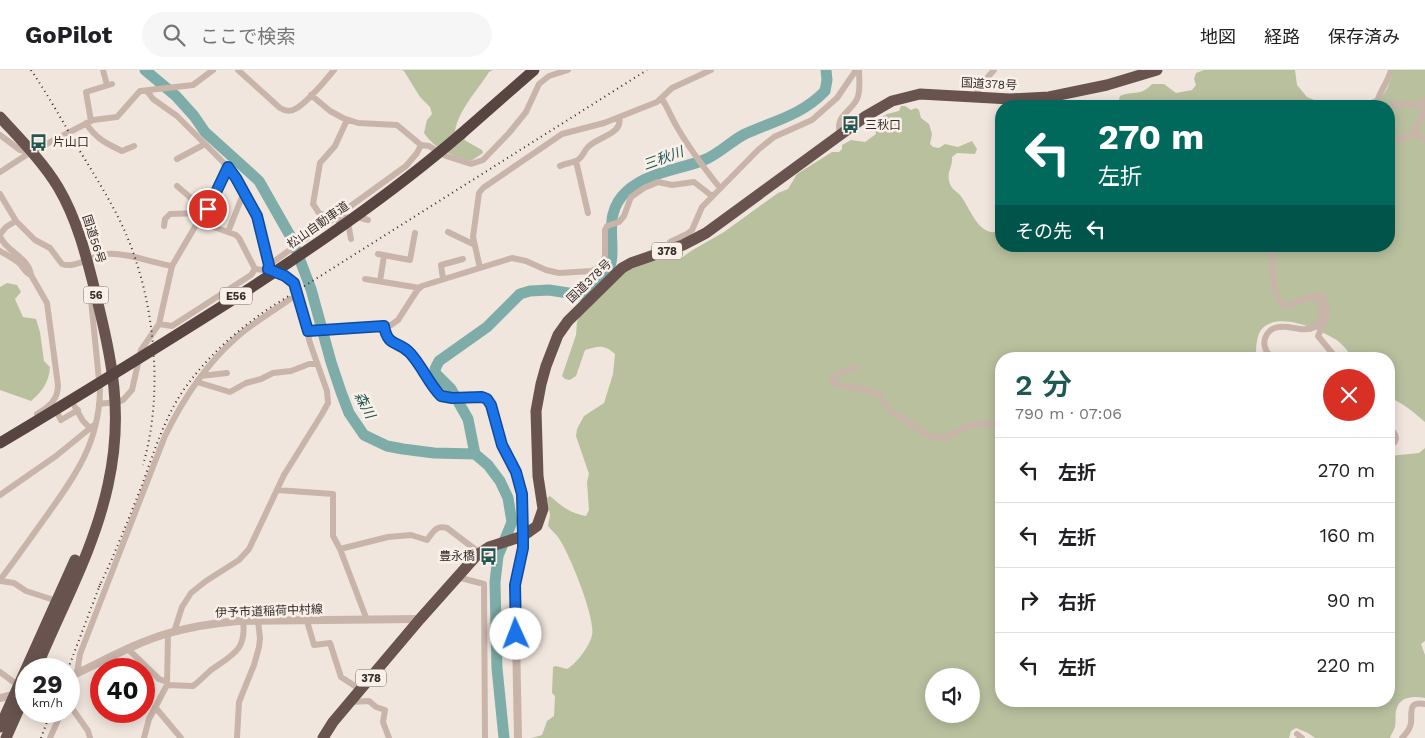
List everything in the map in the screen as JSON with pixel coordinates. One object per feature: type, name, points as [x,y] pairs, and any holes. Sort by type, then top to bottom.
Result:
[{"type":"highway","name":"松山自動車道","points":[[0,443],[124,369],[270,275],[334,231],[431,160],[534,70]]},
{"type":"highway","name":"国道378号","points":[[323,738],[333,722],[457,576],[485,550],[519,537],[537,526],[542,514],[536,428],[537,401],[543,375],[558,336],[575,313],[622,268],[631,263],[670,250],[706,233],[879,107],[905,97],[927,94],[1010,99],[1049,97],[1108,85],[1157,70]]},
{"type":"highway","name":"国道56号","points":[[0,117],[32,152],[58,186],[78,230],[89,264],[110,355],[116,402],[114,451],[108,487],[101,513],[84,559],[41,658]]},
{"type":"highway","name":"国道56号","points":[[35,658],[95,511],[114,451]]},
{"type":"highway","name":"国道56号","points":[[0,727],[15,703]]},
{"type":"highway","name":"国道56号","points":[[6,738],[15,712]]},
{"type":"street","points":[[103,70],[110,85],[86,92],[89,122],[95,136],[113,147],[122,151],[134,146]]},
{"type":"street","points":[[0,172],[32,152],[89,122],[117,117],[138,92],[192,85],[213,70]]},
{"type":"street","points":[[238,70],[284,110],[294,110],[321,86],[334,70]]},
{"type":"street","points":[[311,95],[330,111],[348,120],[358,123],[398,125],[422,145],[429,146],[446,156],[462,162],[477,163],[483,160],[526,112],[539,84],[548,76],[568,70]]},
{"type":"street","points":[[480,268],[472,237],[479,193],[483,188],[562,134],[619,117],[662,99],[666,92],[672,88],[711,70]]},
{"type":"street","points":[[840,134],[838,127],[840,119],[858,98],[858,70]]},
{"type":"street","points":[[670,250],[670,242],[692,230],[698,213],[712,196],[766,142],[812,120],[845,89],[858,70]]},
{"type":"street","points":[[974,97],[994,70]]},
{"type":"street","points":[[1378,100],[1387,84],[1391,70]]},
{"type":"street","points":[[149,91],[149,95],[177,116],[228,167],[244,192],[257,216],[268,267],[294,283],[310,330],[317,364],[327,391],[328,403],[290,465],[245,555],[191,593],[182,607],[171,633],[167,683],[155,707],[182,738]]},
{"type":"street","points":[[662,99],[697,158],[720,188]]},
{"type":"street","points":[[1395,106],[1402,104],[1416,107],[1421,105],[1425,99]]},
{"type":"street","points":[[1395,142],[1414,134],[1425,109]]},
{"type":"street","points":[[560,166],[581,158],[588,147],[618,128],[620,124],[619,117]]},
{"type":"street","points":[[348,120],[336,146],[320,163],[313,200],[314,207],[319,213],[335,218],[349,228],[351,239]]},
{"type":"street","points":[[1414,134],[1425,140]]},
{"type":"street","points":[[0,135],[20,150],[32,152]]},
{"type":"street","points":[[177,159],[204,144]]},
{"type":"street","points":[[255,269],[263,270],[268,267],[406,166],[422,145]]},
{"type":"street","points":[[576,161],[588,213]]},
{"type":"street","points":[[164,226],[165,219],[170,214],[202,213],[206,211],[228,167]]},
{"type":"street","points":[[365,279],[420,288],[512,258],[526,261],[559,274],[592,271],[603,265],[605,255],[604,230],[607,226],[619,222],[624,216],[631,197],[644,188],[658,182],[672,185],[694,182],[712,196]]},
{"type":"street","points":[[177,186],[206,211]]},
{"type":"street","points":[[228,232],[244,192]]},
{"type":"street","points":[[0,194],[16,221],[35,240],[50,248],[62,264],[69,266],[89,264]]},
{"type":"street","points":[[335,218],[357,217],[368,220]]},
{"type":"street","points":[[0,437],[52,403],[57,396],[58,385],[46,298],[31,275],[29,267],[7,246],[0,235],[6,227],[16,221]]},
{"type":"street","points":[[99,404],[123,400],[132,390],[141,350],[159,324],[172,266],[199,223],[228,232],[240,238],[255,269]]},
{"type":"street","points":[[448,232],[473,244]]},
{"type":"street","points":[[380,281],[381,255],[410,260],[415,233]]},
{"type":"street","points":[[0,251],[21,265],[26,274],[31,275]]},
{"type":"street","points":[[1272,252],[1272,266],[1280,303],[1284,306],[1289,306],[1314,296],[1320,296],[1325,301],[1326,317],[1318,336],[1331,352]]},
{"type":"street","points":[[57,601],[0,580],[80,467],[93,426],[99,404],[99,377],[89,264],[94,256],[109,254],[172,266]]},
{"type":"street","points":[[444,279],[441,265],[463,259]]},
{"type":"street","points":[[159,324],[172,326],[251,275],[255,269]]},
{"type":"street","points":[[310,330],[391,325],[398,320],[420,288]]},
{"type":"street","points":[[1267,352],[1264,337],[1280,326],[1305,330],[1315,328],[1321,319],[1322,311],[1318,300],[1314,296]]},
{"type":"street","points":[[78,658],[165,436],[180,405],[199,379],[235,339],[290,299]]},
{"type":"street","points":[[384,326],[389,340],[408,351],[438,394],[452,398],[482,397],[490,402],[502,445],[516,472],[522,494],[519,537],[523,548],[515,585],[518,738]]},
{"type":"street","points":[[199,379],[230,392],[246,383],[273,373],[291,371],[309,364],[317,364]]},
{"type":"street","points":[[856,368],[836,375],[832,380],[833,383],[869,390],[880,395],[891,411],[926,434],[940,438],[968,426],[995,424]]},
{"type":"street","points":[[199,379],[227,373]]},
{"type":"street","points":[[52,403],[62,420],[77,409],[83,421],[93,426]]},
{"type":"street","points":[[0,495],[56,456],[93,426]]},
{"type":"street","points":[[277,490],[333,494],[332,533],[367,620]]},
{"type":"street","points":[[340,549],[388,537],[411,535],[427,540],[435,529],[442,527],[448,528],[485,550]]},
{"type":"street","points":[[457,576],[484,584],[485,738]]},
{"type":"street","name":"伊予市道稲荷中村線","points":[[80,671],[128,649],[171,633],[209,625],[243,621],[420,619]]},
{"type":"street","points":[[128,649],[160,679],[167,683],[193,686],[210,671],[236,653],[242,642],[243,621]]},
{"type":"street","points":[[237,738],[239,702],[260,647],[258,621]]},
{"type":"street","points":[[307,621],[314,645],[330,643],[341,677],[361,690]]},
{"type":"street","points":[[0,672],[15,686]]},
{"type":"street","points":[[0,698],[15,694]]},
{"type":"street","points":[[350,702],[369,701],[376,708],[385,710],[384,722],[389,738]]},
{"type":"street","points":[[1402,738],[1410,727],[1410,712],[1414,705],[1418,703],[1425,704]]},
{"type":"street","points":[[80,720],[88,731],[90,738]]},
{"type":"street","points":[[50,738],[57,723]]},
{"type":"street","points":[[144,738],[148,723]]},
{"type":"green space","points":[[401,70],[493,70],[489,72],[460,115],[455,131],[466,141],[482,150],[483,153],[471,161],[445,152],[429,139],[424,133],[427,120],[432,114],[430,107],[420,97],[404,71]]},
{"type":"green space","points":[[1204,70],[1295,70],[1297,85],[1307,97],[1314,100],[1119,100],[1120,96],[1144,91],[1152,84],[1164,84],[1176,93],[1192,90],[1196,85],[1194,79],[1196,73]]},
{"type":"green space","points":[[1393,70],[1425,70],[1425,422],[1404,405],[1395,400],[1395,352],[1348,352],[1338,341],[1322,332],[1292,322],[1273,322],[1265,326],[1258,337],[1256,352],[995,352],[995,707],[1395,707],[1395,455],[1419,453],[1425,448],[1425,641],[1421,644],[1425,655],[1425,698],[1411,697],[1400,702],[1396,711],[1395,727],[1390,738],[1315,738],[1296,728],[1291,731],[1289,738],[532,738],[542,735],[547,721],[554,716],[555,696],[552,693],[553,667],[567,669],[571,667],[586,649],[592,635],[590,615],[575,570],[563,545],[548,526],[550,515],[547,498],[550,496],[566,509],[575,513],[586,516],[589,510],[587,482],[589,474],[576,436],[577,429],[584,416],[604,403],[613,374],[615,354],[601,347],[585,350],[576,376],[570,380],[562,376],[576,335],[577,322],[580,315],[626,271],[653,261],[680,259],[724,232],[778,193],[788,189],[797,174],[832,152],[839,152],[842,149],[842,145],[851,140],[865,142],[876,134],[873,123],[887,114],[899,111],[901,106],[911,110],[916,108],[919,110],[921,118],[929,124],[932,134],[930,144],[933,147],[939,148],[945,144],[958,147],[972,141],[977,149],[975,154],[957,153],[952,157],[949,174],[950,185],[960,195],[976,221],[987,231],[995,232],[995,252],[1395,252],[1395,100],[1371,100],[1383,95]]},
{"type":"green space","points":[[7,283],[17,285],[21,292],[15,299],[23,317],[36,319],[44,361],[50,367],[44,386],[31,401],[0,390],[0,287]]},
{"type":"waterway","name":"森川","points":[[145,70],[176,96],[205,132],[259,181],[292,239],[311,289],[341,392],[349,413],[364,435],[387,446],[403,449],[434,453],[475,454],[488,465],[500,481],[508,498],[512,522],[498,556],[495,582],[497,668],[504,738]]},
{"type":"waterway","name":"三秋川","points":[[475,454],[468,419],[451,389],[436,374],[435,369],[439,361],[487,327],[520,294],[530,291],[549,290],[581,295],[590,289],[605,276],[610,267],[613,212],[618,201],[627,191],[654,175],[704,160],[745,134],[787,117],[807,106],[825,91],[826,70]]},
{"type":"railway","points":[[31,70],[110,201],[136,260],[150,318],[153,348],[153,408],[143,465]]},
{"type":"railway","points":[[99,587],[142,485],[160,435],[172,410],[194,376],[223,345],[268,309],[647,70]]},
{"type":"railway","points":[[72,658],[101,582]]},
{"type":"railway","points":[[41,738],[47,723]]},
{"type":"place","name":"三秋口","points":[[851,125]]},
{"type":"place","name":"片山口","points":[[39,142]]},
{"type":"place","name":"豊永橋","points":[[489,556]]},
{"type":"route","points":[[208,209],[228,167],[257,216],[265,244],[268,269],[292,279],[308,331],[384,326],[389,340],[408,351],[438,394],[446,398],[482,397],[490,402],[502,445],[516,472],[522,494],[523,548],[516,573],[515,585],[516,634]]}]
